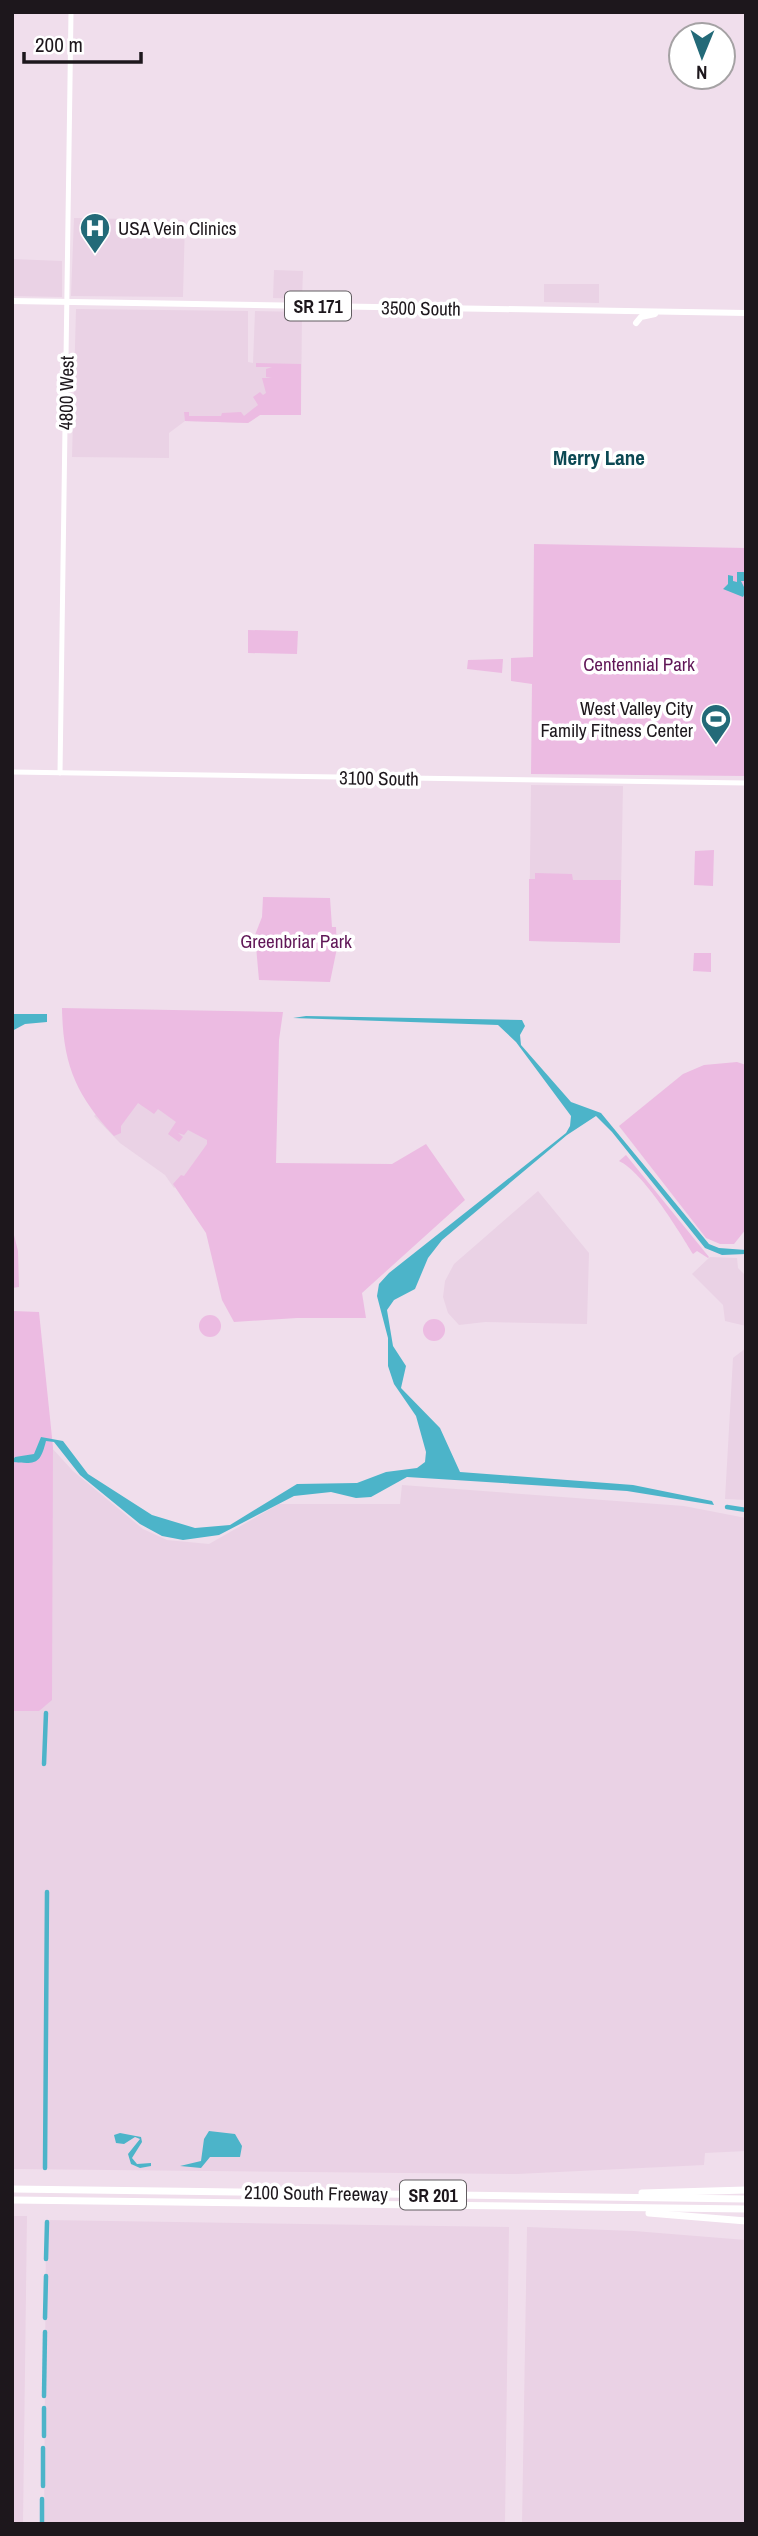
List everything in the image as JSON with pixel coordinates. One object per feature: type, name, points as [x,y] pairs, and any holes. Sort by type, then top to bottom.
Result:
[{"type":"highway","name":"2100 South Freeway","points":[[12,2189],[746,2199]]},
{"type":"highway","points":[[605,2197],[746,2190]]},
{"type":"highway","name":"2100 South Freeway","points":[[12,2200],[746,2209]]},
{"type":"highway","points":[[604,2208],[746,2221]]},
{"type":"main road","name":"4800 West","points":[[60,773],[71,12]]},
{"type":"main road","name":"3500 South","points":[[12,301],[746,313]]},
{"type":"main road","points":[[636,323],[641,317],[665,312]]},
{"type":"main road","name":"3100 South","points":[[12,772],[746,783]]},
{"type":"shaded area","points":[[74,218],[185,220],[183,297],[71,296]]},
{"type":"shaded area","points":[[12,259],[62,261],[62,297],[12,296]]},
{"type":"shaded area","points":[[274,270],[303,271],[302,299],[273,298]]},
{"type":"shaded area","points":[[544,284],[599,284],[599,303],[544,302]]},
{"type":"shaded area","points":[[76,309],[248,311],[248,362],[253,363],[255,311],[302,312],[301,415],[260,415],[248,423],[185,421],[169,433],[169,458],[72,457]]},
{"type":"shaded area","points":[[531,785],[623,786],[620,943],[529,941]]},
{"type":"shaded area","points":[[145,1079],[214,1109],[213,1159],[174,1188],[165,1175],[120,1143],[94,1116]]},
{"type":"shaded area","points":[[538,1191],[589,1253],[587,1324],[485,1322],[459,1325],[448,1313],[443,1297],[445,1281],[454,1264]]},
{"type":"shaded area","points":[[710,1257],[737,1258],[738,1268],[746,1276],[746,1326],[725,1321],[723,1305],[692,1274]]},
{"type":"shaded area","points":[[746,1348],[746,1500],[725,1499],[733,1358]]},
{"type":"shaded area","points":[[51,1447],[73,1471],[143,1529],[167,1540],[209,1544],[279,1504],[400,1504],[402,1485],[684,1506],[746,1518],[746,2151],[705,2153],[704,2165],[517,2174],[12,2169],[12,1710]]},
{"type":"shaded area","points":[[12,2216],[27,2216],[23,2524],[12,2524]]},
{"type":"shaded area","points":[[46,2220],[509,2227],[505,2524],[44,2524]]},
{"type":"shaded area","points":[[527,2227],[634,2231],[746,2240],[746,2524],[522,2524]]},
{"type":"green space","points":[[256,363],[301,364],[301,415],[260,415],[248,423],[185,421],[184,412],[189,412],[189,416],[221,416],[222,413],[241,412],[244,416],[258,405],[253,397],[260,392],[263,395],[266,393],[262,378],[272,378],[266,377],[266,369],[272,367],[256,367]]},
{"type":"green space","name":"Centennial Park","points":[[534,544],[746,548],[746,776],[531,774],[532,684],[511,681],[511,658],[533,657]]},
{"type":"green space","points":[[248,630],[298,631],[297,654],[248,653]]},
{"type":"green space","points":[[503,659],[502,673],[467,669],[468,660]]},
{"type":"green space","points":[[714,850],[713,886],[694,885],[695,851]]},
{"type":"green space","points":[[535,873],[572,874],[573,880],[621,880],[620,943],[529,941],[529,879],[535,879]]},
{"type":"green space","name":"Greenbriar Park","points":[[263,897],[330,898],[337,948],[330,982],[259,980],[255,935],[262,917]]},
{"type":"green space","points":[[694,953],[711,953],[711,972],[693,971]]},
{"type":"green space","points":[[62,1008],[283,1012],[279,1040],[276,1163],[392,1164],[426,1144],[465,1200],[362,1293],[366,1318],[234,1322],[222,1300],[206,1233],[173,1184],[181,1175],[184,1176],[207,1144],[207,1140],[188,1130],[184,1135],[178,1133],[183,1137],[179,1142],[168,1134],[176,1122],[158,1109],[154,1114],[138,1103],[121,1126],[121,1133],[114,1136],[90,1107],[74,1078],[65,1046]]},
{"type":"green space","points":[[737,1062],[746,1065],[746,1229],[734,1244],[720,1244],[706,1238],[619,1126],[683,1074],[704,1065]]},
{"type":"green space","points":[[626,1155],[708,1258],[697,1251],[693,1254],[649,1189],[619,1161]]},
{"type":"green space","points":[[12,1227],[18,1251],[19,1287],[12,1288]]},
{"type":"green space","points":[[13,1311],[39,1312],[53,1447],[52,1700],[39,1711],[12,1711]]},
{"type":"green space","points":[[210,1315],[218,1318],[221,1326],[218,1334],[210,1337],[202,1334],[199,1326],[202,1318]]},
{"type":"green space","points":[[434,1319],[442,1322],[445,1330],[442,1338],[434,1341],[426,1338],[423,1330],[426,1322]]},
{"type":"water","points":[[737,572],[746,572],[746,581],[741,581],[746,591],[743,597],[723,589],[728,584],[728,575],[733,576],[733,581],[737,582]]},
{"type":"water","points":[[12,1014],[47,1014],[47,1022],[25,1024],[12,1031]]},
{"type":"water","points":[[306,1016],[522,1020],[525,1026],[520,1035],[521,1045],[571,1102],[601,1113],[709,1244],[719,1248],[746,1250],[746,1254],[722,1255],[705,1248],[612,1132],[596,1116],[567,1135],[442,1240],[428,1258],[415,1289],[394,1300],[387,1310],[393,1346],[406,1366],[401,1388],[440,1428],[460,1472],[633,1485],[712,1501],[714,1505],[627,1491],[407,1477],[371,1497],[356,1498],[331,1492],[294,1496],[219,1535],[183,1540],[162,1536],[140,1524],[80,1475],[54,1442],[46,1441],[42,1455],[32,1463],[12,1462],[15,1457],[34,1454],[41,1437],[63,1441],[88,1474],[152,1515],[195,1528],[230,1525],[297,1484],[357,1483],[386,1472],[417,1468],[425,1462],[426,1452],[416,1416],[394,1384],[388,1366],[388,1338],[377,1296],[379,1284],[389,1273],[566,1133],[571,1116],[516,1042],[498,1025],[293,1018]]},
{"type":"water","points":[[209,2131],[235,2134],[242,2146],[240,2157],[210,2157],[201,2168],[180,2166],[201,2161],[204,2139]]},
{"type":"water","points":[[120,2133],[141,2137],[142,2142],[132,2158],[137,2164],[151,2163],[151,2166],[140,2168],[131,2164],[128,2154],[140,2139],[135,2137],[124,2144],[116,2143],[114,2135]]},
{"type":"waterway","points":[[727,1507],[746,1510]]},
{"type":"waterway","points":[[44,1764],[46,1713]]},
{"type":"waterway","points":[[45,2168],[47,1892]]},
{"type":"waterway","points":[[46,2259],[47,2222]]},
{"type":"waterway","points":[[45,2318],[46,2276]]},
{"type":"waterway","points":[[44,2396],[45,2332]]},
{"type":"waterway","points":[[44,2408],[44,2436]]},
{"type":"waterway","points":[[43,2448],[43,2486]]},
{"type":"waterway","points":[[42,2499],[42,2524]]},
{"type":"place","name":"USA Vein Clinics","points":[[95,255]]},
{"type":"place","name":"West Valley City Family Fitness Center","points":[[716,746]]},
{"type":"district","name":"Merry Lane","points":[[599,457]]}]
